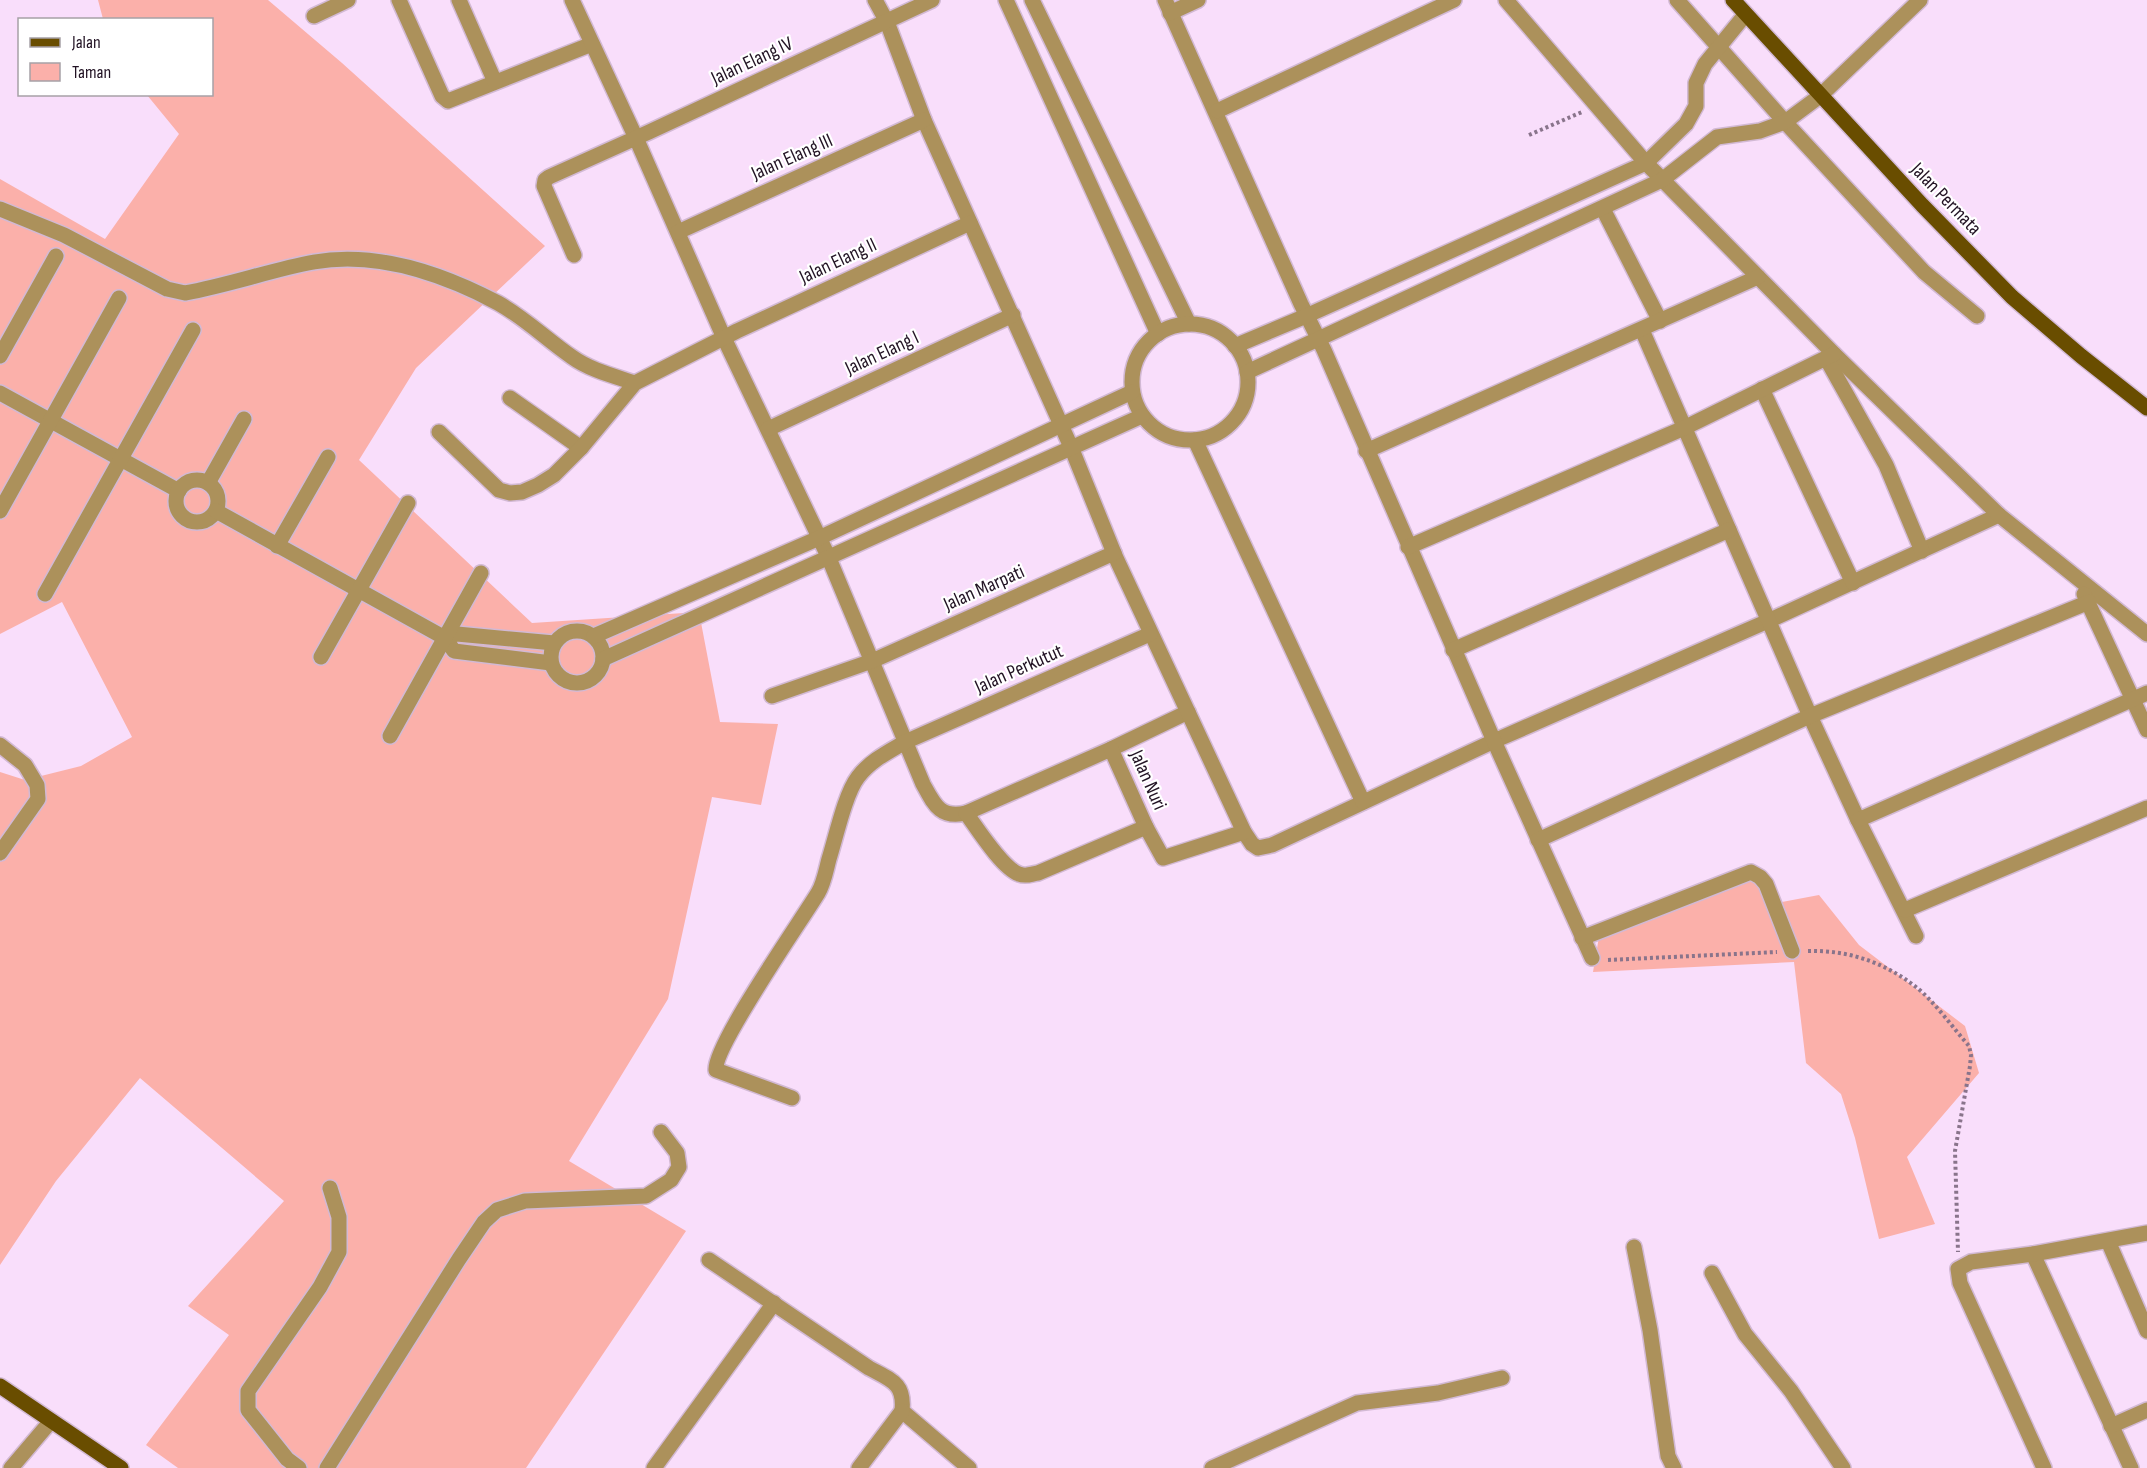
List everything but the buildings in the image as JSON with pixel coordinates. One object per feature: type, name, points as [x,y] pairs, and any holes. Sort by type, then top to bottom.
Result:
[{"type":"main road","name":"Jalan Permata","points":[[1732,0],[1922,205],[2012,297],[2147,408]]},
{"type":"main road","points":[[0,1386],[121,1468]]},
{"type":"street","points":[[314,16],[348,0]]},
{"type":"street","points":[[399,0],[444,99],[448,101],[592,44]]},
{"type":"street","points":[[459,0],[495,82]]},
{"type":"street","points":[[572,0],[724,338],[828,556],[932,801],[944,813],[955,815],[966,813],[1188,712]]},
{"type":"street","points":[[875,0],[887,22],[924,120],[1062,426],[1150,634],[1244,832],[1252,844],[1258,848],[1265,847],[1494,741],[1853,583],[1999,515]]},
{"type":"street","name":"Jalan Elang IV","points":[[574,255],[544,186],[545,180],[549,177],[932,0]]},
{"type":"street","points":[[1005,0],[1158,334]]},
{"type":"street","points":[[1032,0],[1189,324]]},
{"type":"street","points":[[1198,0],[1168,6],[1306,316],[1324,350],[1453,650],[1592,958]]},
{"type":"street","points":[[1216,111],[1454,0]]},
{"type":"street","points":[[1506,0],[1646,163],[1758,277],[1830,356],[1999,515],[2147,634]]},
{"type":"street","points":[[1677,0],[1785,122],[1924,272],[1977,316]]},
{"type":"street","points":[[1247,372],[1662,180],[1717,137],[1760,131],[1785,122],[1820,96],[1920,0]]},
{"type":"street","points":[[1236,346],[1646,163],[1686,124],[1693,114],[1696,106],[1696,84],[1705,64],[1745,15]]},
{"type":"street","name":"Jalan Elang III","points":[[678,232],[924,120]]},
{"type":"street","points":[[0,208],[64,235],[167,289],[185,293],[315,262],[348,259],[379,260],[436,276],[497,303],[528,321],[573,358],[604,373],[635,383],[581,448],[554,475],[522,492],[510,493],[499,490],[439,432]]},
{"type":"street","points":[[1603,209],[1660,321]]},
{"type":"street","name":"Jalan Elang II","points":[[635,383],[724,338],[970,224]]},
{"type":"street","points":[[0,356],[56,256]]},
{"type":"street","points":[[1366,451],[1758,277]]},
{"type":"street","points":[[0,512],[119,298]]},
{"type":"street","name":"Jalan Elang I","points":[[768,429],[1013,315]]},
{"type":"street","points":[[1189,324],[1215,330],[1236,346],[1247,372],[1248,385],[1240,411],[1221,431],[1209,437],[1180,440],[1153,427],[1142,416],[1132,392],[1134,365],[1139,353],[1158,334],[1173,327],[1189,324]]},
{"type":"street","points":[[45,594],[194,330]]},
{"type":"street","points":[[1642,330],[1810,716],[1858,820],[1916,936]]},
{"type":"street","points":[[1408,547],[1684,428],[1830,356]]},
{"type":"street","points":[[1830,356],[1886,465],[1922,551]]},
{"type":"street","points":[[1762,389],[1853,583]]},
{"type":"street","points":[[594,636],[819,538],[1132,392]]},
{"type":"street","points":[[0,393],[179,491]]},
{"type":"street","points":[[510,398],[581,448]]},
{"type":"street","points":[[603,658],[1142,416]]},
{"type":"street","points":[[208,483],[244,419]]},
{"type":"street","points":[[1195,440],[1363,802]]},
{"type":"street","points":[[278,546],[328,457]]},
{"type":"street","points":[[188,482],[208,483],[213,487],[218,499],[216,511],[212,516],[200,522],[187,520],[178,510],[176,497],[179,491],[188,482]]},
{"type":"street","points":[[321,657],[408,503]]},
{"type":"street","points":[[216,511],[445,638],[454,651],[551,663]]},
{"type":"street","points":[[1453,650],[1729,530]]},
{"type":"street","name":"Jalan Marpati","points":[[772,696],[872,661],[1114,553]]},
{"type":"street","points":[[390,736],[481,573]]},
{"type":"street","points":[[2074,575],[2140,696],[2147,730]]},
{"type":"street","points":[[1538,840],[1810,716],[2089,602]]},
{"type":"street","points":[[587,632],[594,636],[602,650],[601,667],[591,679],[574,683],[560,677],[551,663],[551,650],[554,643],[565,633],[587,632]]},
{"type":"street","points":[[445,638],[457,634],[554,643]]},
{"type":"street","name":"Jalan Perkutut","points":[[792,1098],[716,1070],[715,1063],[764,977],[819,890],[857,778],[875,760],[905,742],[1150,634]]},
{"type":"street","points":[[1858,820],[2140,696]]},
{"type":"street","points":[[0,745],[25,765],[38,785],[38,799],[0,853]]},
{"type":"street","name":"Jalan Nuri","points":[[1111,749],[1146,828],[1163,858],[1244,832]]},
{"type":"street","points":[[1905,910],[2147,808]]},
{"type":"street","points":[[966,813],[998,855],[1014,871],[1026,876],[1146,828]]},
{"type":"street","points":[[1582,938],[1751,872],[1766,884],[1792,951]]},
{"type":"street","points":[[327,1468],[484,1222],[497,1209],[525,1200],[646,1196],[671,1180],[679,1167],[677,1153],[662,1132]]},
{"type":"street","points":[[299,1468],[286,1460],[248,1410],[248,1391],[320,1287],[339,1252],[339,1217],[330,1188]]},
{"type":"street","points":[[2044,1468],[1960,1282],[1958,1269],[1971,1262],[2033,1254],[2147,1233]]},
{"type":"street","points":[[2108,1240],[2147,1331]]},
{"type":"street","points":[[1635,1247],[1650,1330],[1668,1456],[1674,1468]]},
{"type":"street","points":[[2033,1254],[2130,1468]]},
{"type":"street","points":[[709,1260],[894,1383],[903,1397],[902,1411],[859,1468]]},
{"type":"street","points":[[1712,1273],[1745,1334],[1791,1391],[1842,1467]]},
{"type":"street","points":[[654,1468],[774,1303]]},
{"type":"street","points":[[1214,1468],[1357,1403],[1438,1393],[1502,1378]]},
{"type":"street","points":[[2111,1426],[2147,1410]]},
{"type":"street","points":[[902,1411],[969,1468]]},
{"type":"street","points":[[11,1468],[51,1421]]},
{"type":"path","points":[[1529,135],[1597,105]]},
{"type":"path","points":[[1592,958],[1615,961],[1829,950],[1855,955],[1884,966],[1917,988],[1969,1046],[1971,1055],[1955,1151],[1958,1269]]},
{"type":"green space","points":[[98,0],[268,0],[342,63],[545,246],[416,368],[359,460],[532,623],[699,612],[720,722],[778,724],[761,805],[712,797],[668,999],[569,1161],[686,1231],[526,1468],[178,1468],[146,1445],[229,1335],[188,1306],[284,1201],[140,1078],[56,1181],[0,1265],[0,772],[25,780],[81,766],[132,737],[62,602],[0,634],[0,179],[105,239],[179,134],[148,96],[213,96],[213,18],[103,18]]},
{"type":"green space","points":[[1750,868],[1772,904],[1819,895],[1859,945],[1965,1026],[1979,1073],[1907,1157],[1935,1224],[1879,1239],[1855,1138],[1841,1094],[1806,1063],[1794,962],[1593,972],[1601,925]]}]
